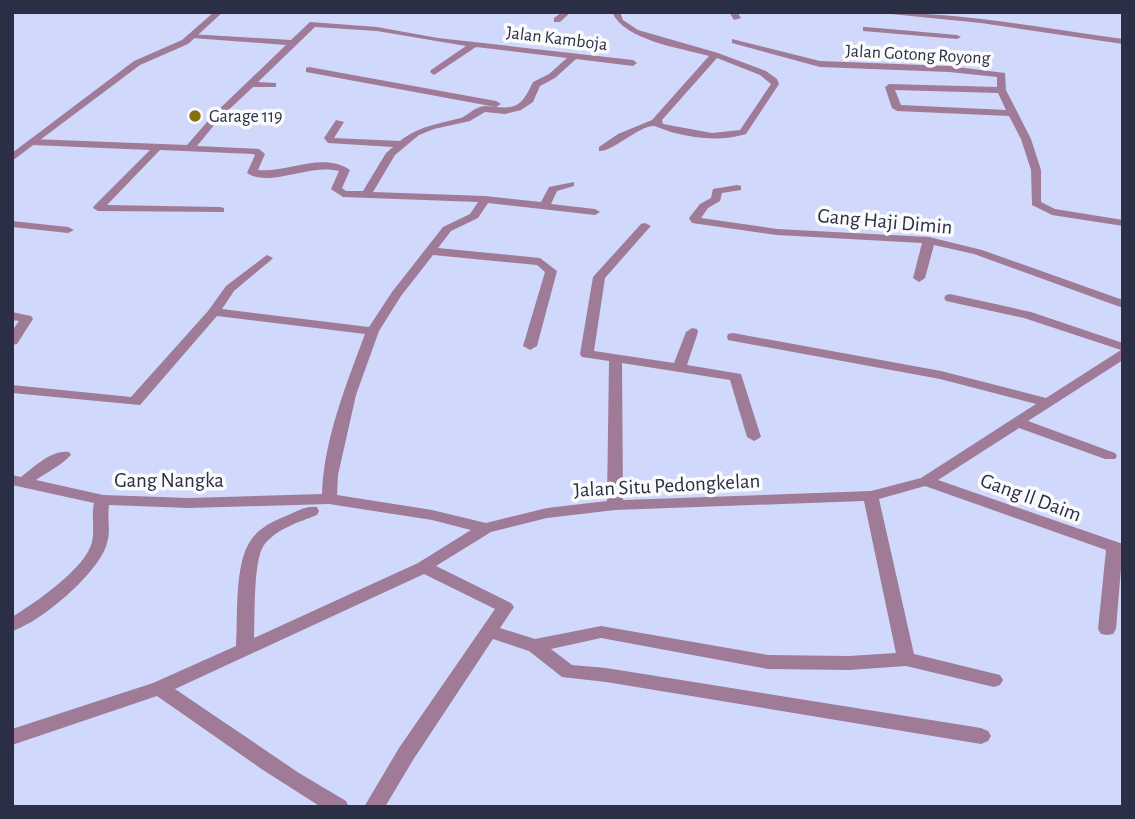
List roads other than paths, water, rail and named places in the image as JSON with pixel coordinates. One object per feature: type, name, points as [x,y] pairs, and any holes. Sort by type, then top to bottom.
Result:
[{"type":"street","points":[[12,158],[137,63],[180,45],[190,30],[219,12]]},
{"type":"street","points":[[557,20],[567,12]]},
{"type":"street","points":[[617,12],[620,21],[635,32],[715,55],[769,76],[775,85],[743,132],[736,135],[724,136],[669,128],[657,122]]},
{"type":"street","points":[[868,12],[868,39]]},
{"type":"street","points":[[875,12],[981,21],[1123,42]]},
{"type":"street","name":"Jalan Kamboja","points":[[190,148],[310,25],[320,24],[634,64]]},
{"type":"street","points":[[866,29],[957,37]]},
{"type":"street","points":[[190,30],[293,43]]},
{"type":"street","name":"Jalan Gotong Royong","points":[[735,41],[820,64],[949,69],[1000,74],[1003,76],[1001,90],[1026,139],[1036,170],[1036,203],[1052,212],[1123,223]]},
{"type":"street","points":[[434,72],[476,43]]},
{"type":"street","points":[[603,149],[621,136],[657,122],[715,55]]},
{"type":"street","points":[[366,195],[379,170],[401,144],[431,127],[467,119],[483,109],[505,111],[518,108],[530,100],[536,84],[552,76],[574,56]]},
{"type":"street","points":[[309,70],[518,108]]},
{"type":"street","points":[[250,84],[273,85]]},
{"type":"street","points":[[1001,90],[889,87],[897,108],[1013,113]]},
{"type":"street","points":[[339,122],[328,138],[331,141],[401,144]]},
{"type":"street","points":[[32,142],[260,152],[252,173],[290,172],[305,166],[337,166],[345,170],[337,192],[485,199],[595,212]]},
{"type":"street","points":[[158,147],[98,208],[220,209]]},
{"type":"street","points":[[544,206],[553,189],[570,184]]},
{"type":"street","name":"Gang Haji Dimin","points":[[737,188],[717,191],[716,199],[704,206],[695,218],[696,221],[777,232],[929,240],[978,252],[1123,304]]},
{"type":"street","points":[[328,499],[330,475],[349,395],[373,331],[396,295],[447,229],[474,216],[485,199]]},
{"type":"street","points":[[12,224],[68,230]]},
{"type":"street","points":[[645,226],[599,277],[587,354],[736,377],[754,437]]},
{"type":"street","points":[[919,278],[929,240]]},
{"type":"street","points":[[432,251],[540,262],[548,266],[551,271],[530,346]]},
{"type":"street","points":[[12,389],[135,401],[214,312],[219,300],[232,285],[267,258]]},
{"type":"street","points":[[950,298],[1027,315],[1123,347]]},
{"type":"street","points":[[214,312],[373,331]]},
{"type":"street","points":[[12,316],[27,319],[12,341]]},
{"type":"street","points":[[679,368],[692,332]]},
{"type":"street","points":[[733,337],[941,375],[1050,403]]},
{"type":"street","name":"Jalan Situ Pedongkelan","points":[[12,737],[159,688],[424,566],[486,528],[547,513],[615,505],[871,496],[926,481],[1123,354]]},
{"type":"street","points":[[615,505],[616,360]]},
{"type":"street","points":[[1017,422],[1110,456]]},
{"type":"street","points":[[18,481],[64,456]]},
{"type":"street","name":"Gang Nangka","points":[[18,481],[103,500],[189,503],[328,499],[432,515],[486,528]]},
{"type":"street","name":"Gang Il Daim","points":[[926,481],[1118,550]]},
{"type":"street","points":[[871,496],[906,659]]},
{"type":"street","points":[[12,625],[43,605],[98,550],[102,534],[99,511],[103,500]]},
{"type":"street","points":[[245,650],[249,605],[248,565],[255,545],[273,530],[311,511]]},
{"type":"street","points":[[1107,629],[1118,550]]},
{"type":"street","points":[[374,807],[505,607],[424,566]]},
{"type":"street","points":[[488,631],[535,646],[568,672],[606,675],[981,736]]},
{"type":"street","points":[[535,646],[601,632],[768,663],[849,663],[906,659],[994,680]]},
{"type":"street","points":[[159,688],[224,730],[262,762],[339,807]]},
{"type":"place","name":"Garage 119","points":[[195,116]]}]
